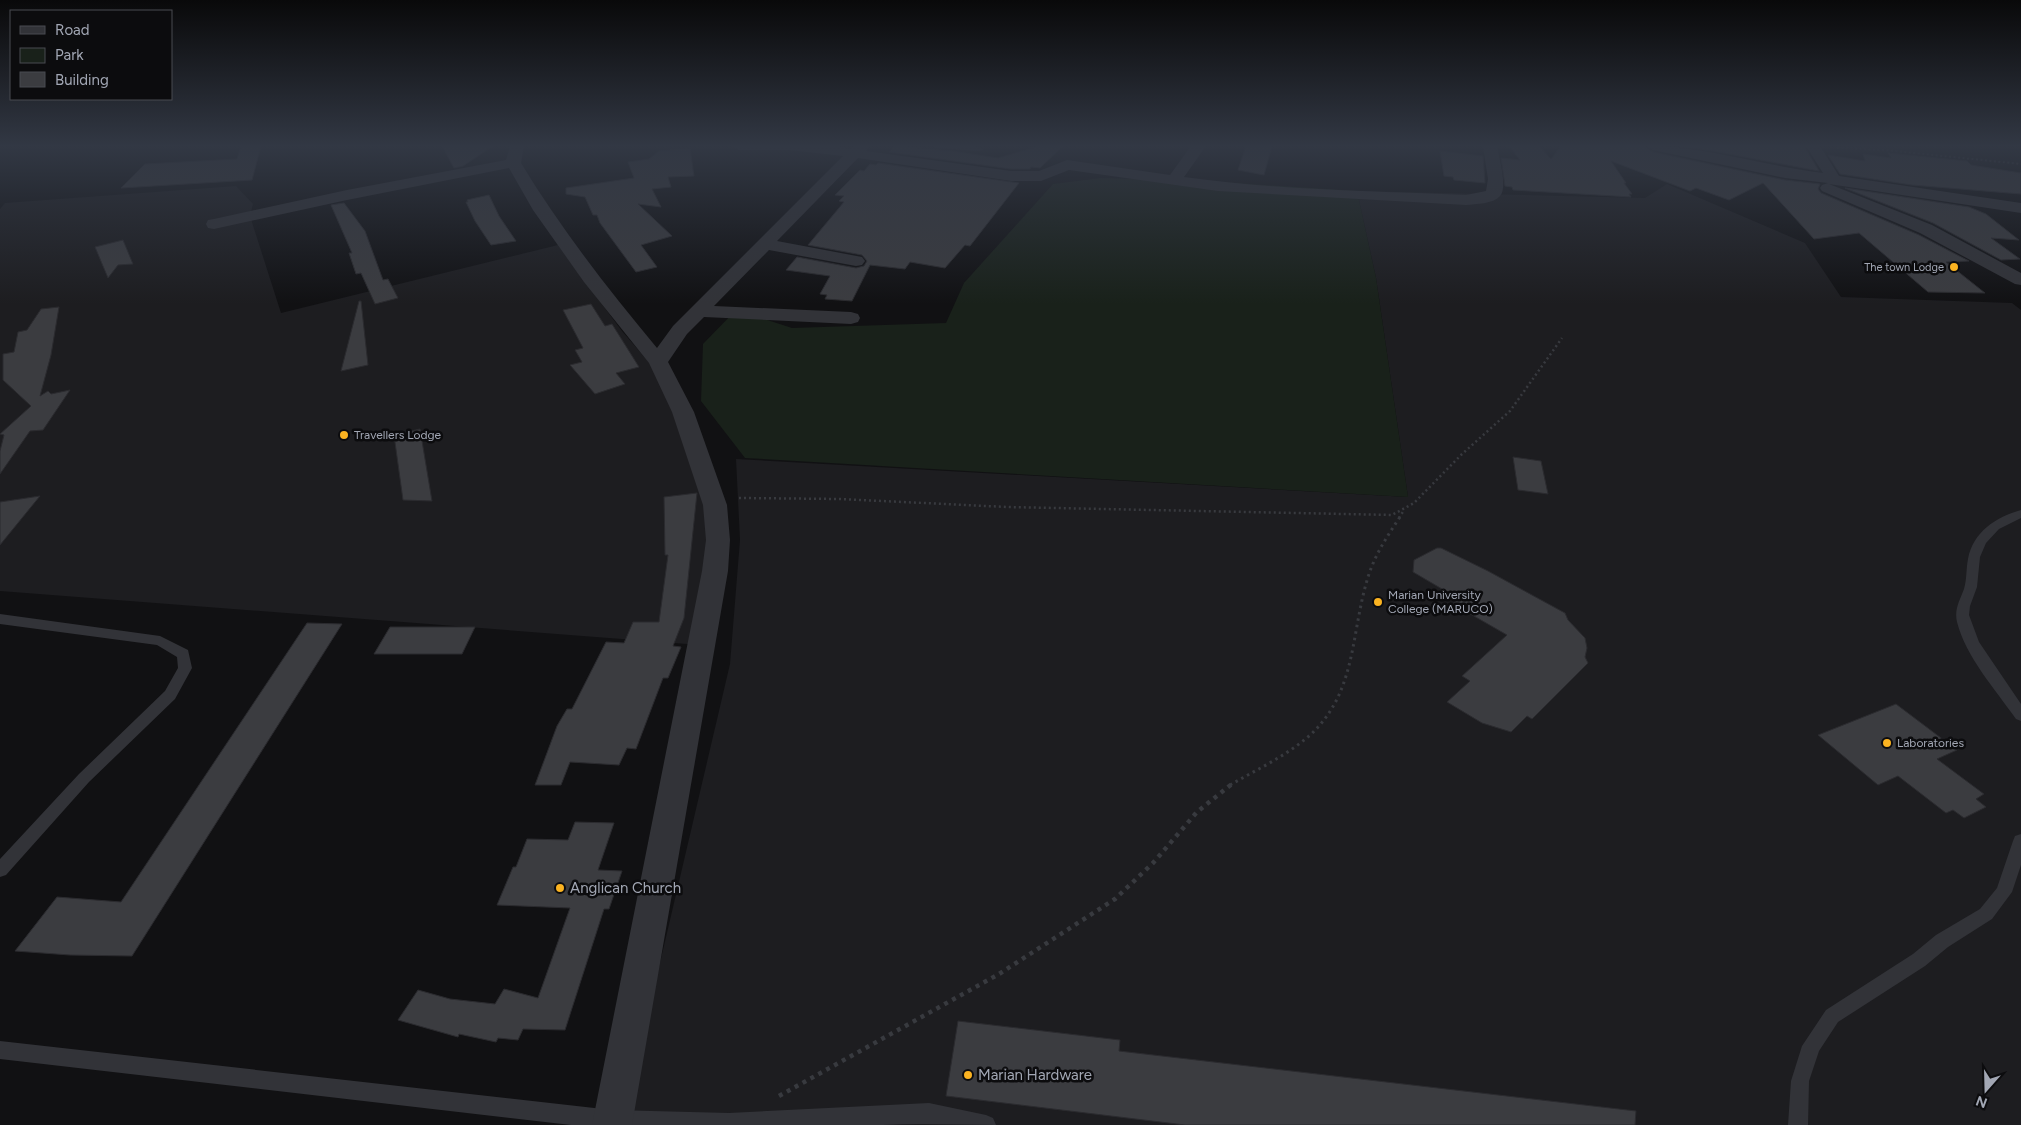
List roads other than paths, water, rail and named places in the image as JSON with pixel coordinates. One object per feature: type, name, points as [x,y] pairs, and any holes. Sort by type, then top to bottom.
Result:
[{"type":"street","points":[[214,224],[331,198]]},
{"type":"street","points":[[534,198],[590,278],[658,362],[682,412],[713,499],[718,540],[715,571],[678,778],[612,1123]]},
{"type":"street","points":[[658,362],[680,330],[811,198]]},
{"type":"street","points":[[1414,198],[1452,198]]},
{"type":"street","points":[[1855,198],[1926,229],[2018,278]]},
{"type":"street","points":[[1961,198],[2021,208]]},
{"type":"street","points":[[766,244],[856,261]]},
{"type":"street","points":[[699,311],[851,318]]},
{"type":"lane","points":[[2021,514],[2003,520],[1990,530],[1976,549],[1973,578],[1969,594],[1963,603],[1963,619],[1981,656],[2021,715]]},
{"type":"lane","points":[[0,619],[160,641],[183,654],[185,668],[170,695],[84,778],[0,870]]},
{"type":"lane","points":[[1798,1125],[1800,1081],[1811,1046],[1832,1016],[1919,960],[1942,941],[1986,914],[2004,892],[2021,841]]},
{"type":"lane","points":[[0,1050],[612,1123],[729,1123],[929,1113],[986,1125]]},
{"type":"place","name":"The town Lodge","points":[[1954,267]]},
{"type":"place","name":"Travellers Lodge","points":[[344,435]]},
{"type":"place","name":"Marian University College (MARUCO)","points":[[1378,602]]},
{"type":"place","name":"Laboratories","points":[[1887,743]]},
{"type":"place","name":"Anglican Church","points":[[560,888]]},
{"type":"place","name":"Marian Hardware","points":[[968,1075]]}]
